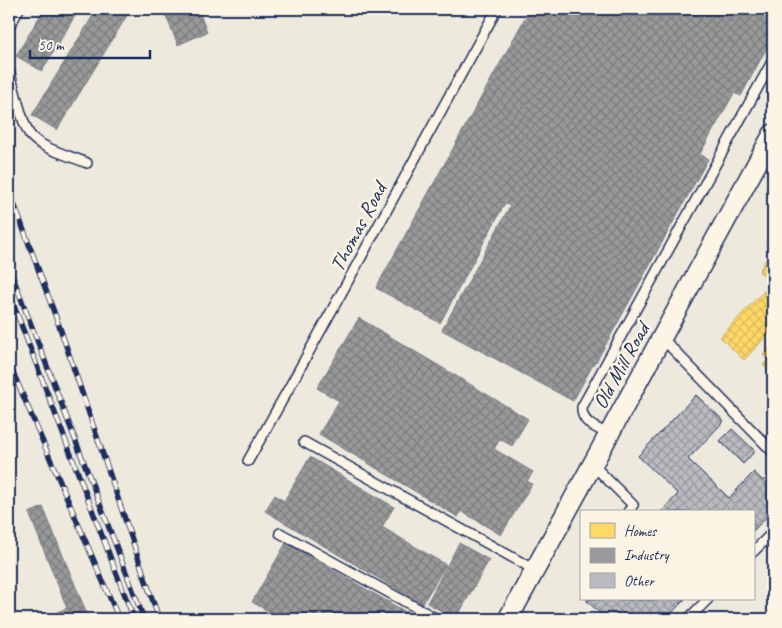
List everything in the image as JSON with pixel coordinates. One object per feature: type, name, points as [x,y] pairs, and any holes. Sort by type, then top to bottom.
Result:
[{"type":"street","name":"Old Mill Road","points":[[508,619],[773,134]]},
{"type":"lane","points":[[9,27],[19,9]]},
{"type":"lane","name":"Thomas Road","points":[[248,461],[328,320],[497,9]]},
{"type":"lane","points":[[609,434],[587,422],[582,414],[582,406],[773,60]]},
{"type":"lane","points":[[9,70],[30,136],[44,146],[87,163]]},
{"type":"lane","points":[[662,338],[773,452]]},
{"type":"lane","points":[[304,442],[535,570]]},
{"type":"lane","points":[[592,464],[633,505],[629,510]]},
{"type":"lane","points":[[754,551],[773,532]]},
{"type":"lane","points":[[280,533],[437,619]]},
{"type":"lane","points":[[688,619],[707,600]]},
{"type":"building: Homes","points":[[773,229],[773,247],[766,243]]},
{"type":"building: Homes","points":[[773,247],[773,280],[759,272]]},
{"type":"building: Homes","points":[[764,291],[773,300],[773,314],[769,318],[773,322],[773,329],[744,360],[720,337]]},
{"type":"building: Homes","points":[[773,344],[773,375],[763,365],[768,360],[763,355]]},
{"type":"building: Industry","points":[[44,9],[79,9],[42,71],[16,56]]},
{"type":"building: Industry","points":[[97,9],[131,9],[57,130],[32,115]]},
{"type":"building: Industry","points":[[163,9],[208,9],[199,12],[207,32],[178,45]]},
{"type":"building: Industry","points":[[530,9],[755,9],[773,19],[773,36],[741,96],[734,93],[700,154],[708,159],[573,401],[442,330],[510,206],[505,203],[440,323],[376,288]]},
{"type":"building: Industry","points":[[359,318],[528,419],[512,446],[500,439],[494,449],[533,472],[527,481],[532,484],[501,535],[461,511],[458,517],[319,434],[339,401],[317,388]]},
{"type":"building: Industry","points":[[310,457],[394,507],[382,527],[446,565],[422,604],[265,511],[275,495],[284,501]]},
{"type":"building: Industry","points":[[43,507],[89,619],[41,619],[67,608],[29,513]]},
{"type":"building: Industry","points":[[286,543],[418,619],[282,619],[252,602]]},
{"type":"building: Industry","points":[[459,543],[489,560],[456,619],[427,603]]},
{"type":"building: Other","points":[[696,395],[724,421],[688,459],[729,498],[754,472],[763,481],[773,471],[773,510],[754,530],[754,510],[663,510],[678,494],[638,456]]},
{"type":"building: Other","points":[[732,429],[755,451],[743,464],[720,441]]},
{"type":"building: Other","points":[[684,600],[666,619],[619,619],[615,615],[611,619],[606,619],[587,601]]},
{"type":"railway","points":[[9,190],[61,331],[159,619]]},
{"type":"railway","points":[[9,267],[144,619]]},
{"type":"railway","points":[[9,293],[134,619]]},
{"type":"railway","points":[[9,363],[119,619]]}]
